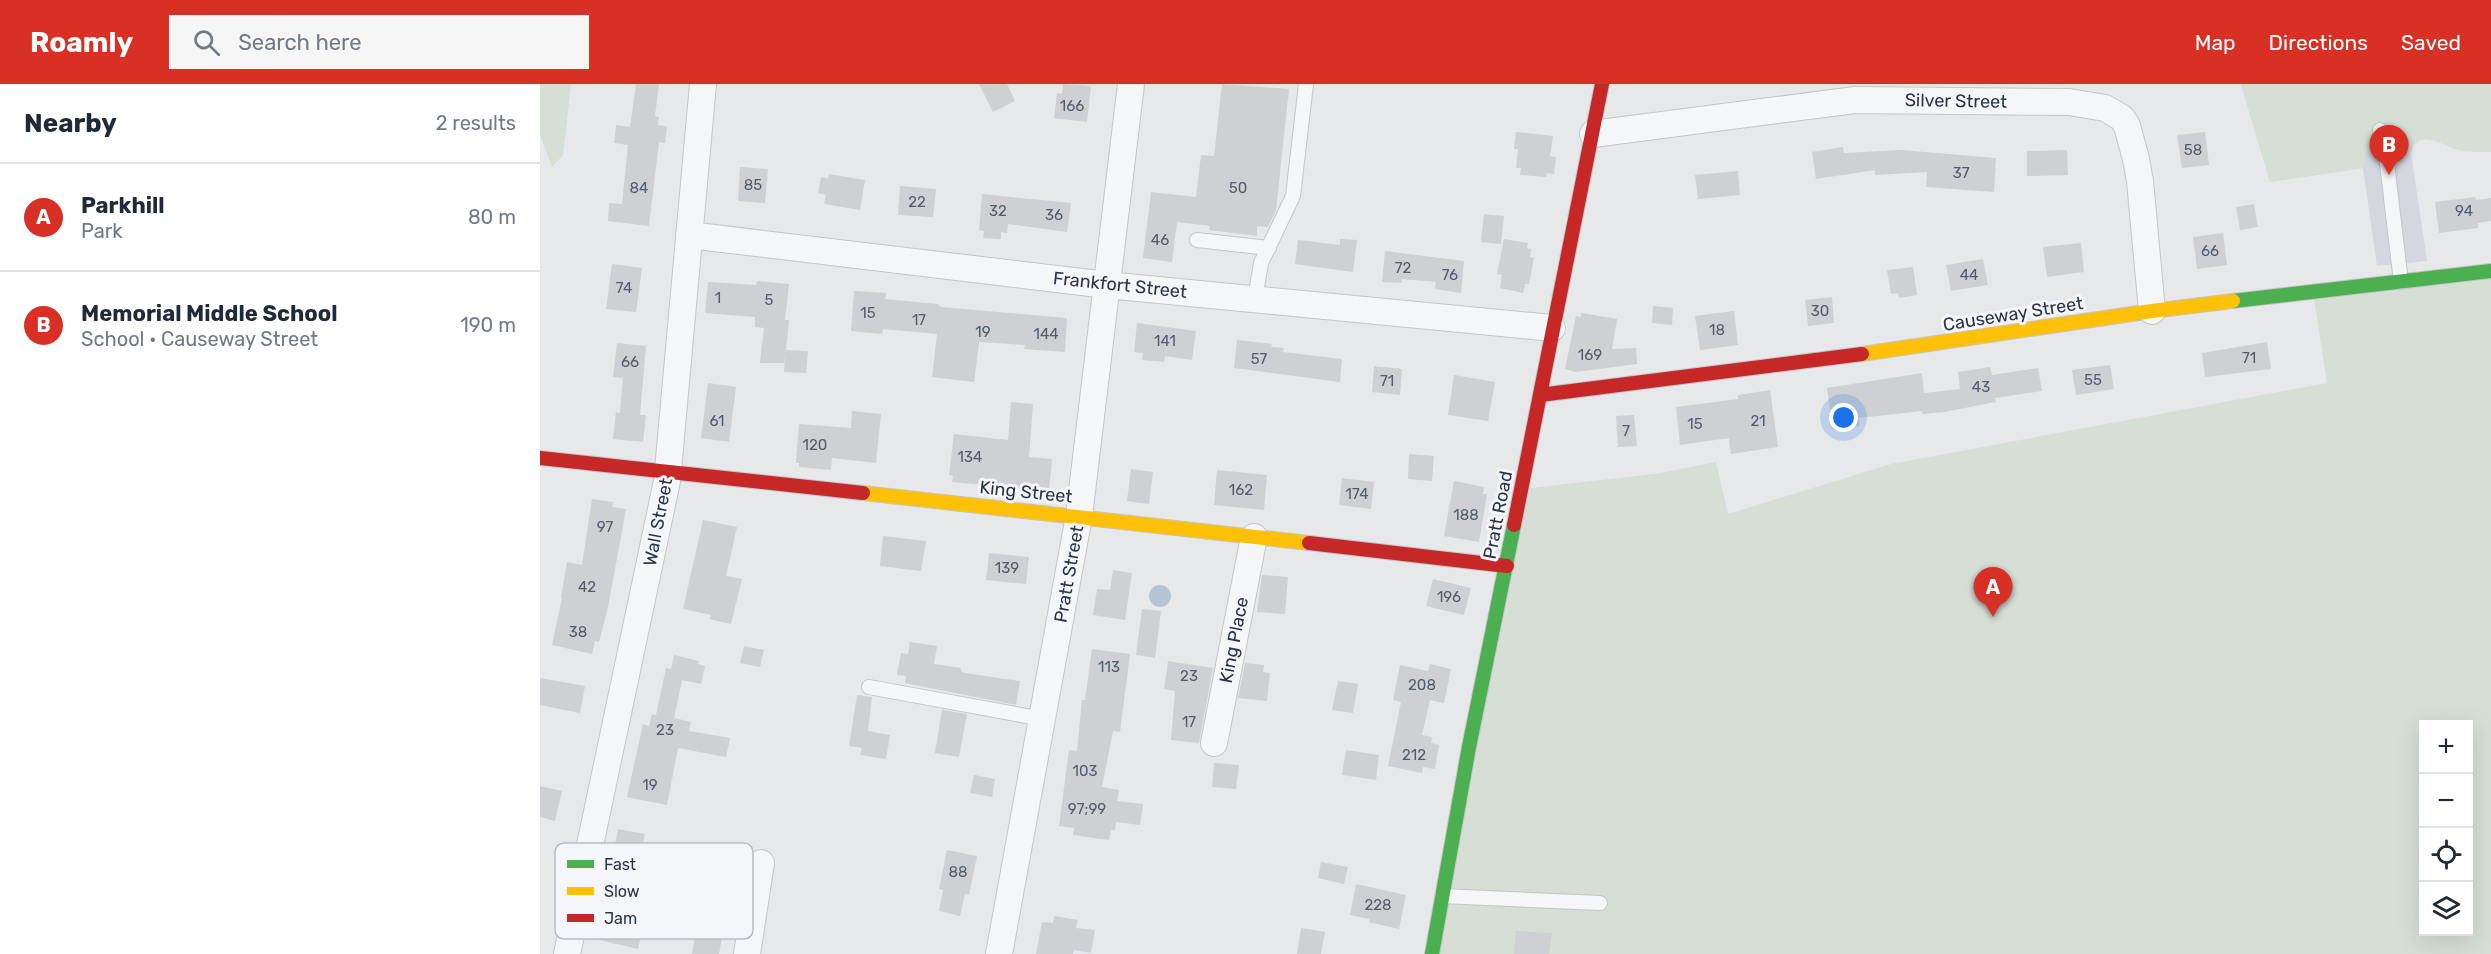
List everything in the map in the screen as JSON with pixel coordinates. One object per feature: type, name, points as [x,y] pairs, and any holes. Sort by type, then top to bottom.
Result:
[{"type":"street","name":"Wall Street","points":[[590,843],[668,472],[703,84]]},
{"type":"street","name":"Pratt Street","points":[[999,954],[1079,516],[1131,84]]},
{"type":"street","name":"Pratt Road","points":[[1432,954],[1469,747],[1602,84]]},
{"type":"street","name":"Silver Street","points":[[1593,134],[1855,100],[2069,102],[2105,108],[2122,118],[2127,126],[2136,159],[2151,311]]},
{"type":"street","name":"Frankfort Street","points":[[689,235],[1107,285],[1552,328]]},
{"type":"street","name":"Causeway Street","points":[[1540,395],[1888,351],[2151,311],[2491,271]]},
{"type":"street","name":"King Street","points":[[540,458],[1079,516],[1507,566]]},
{"type":"street","name":"King Place","points":[[1215,743],[1254,537]]},
{"type":"street","points":[[753,915],[761,863]]},
{"type":"street","name":"Wall Street","points":[[567,954],[570,939]]},
{"type":"street","points":[[747,954],[749,939]]},
{"type":"lane","points":[[1255,299],[1260,263],[1293,196],[1306,84]]},
{"type":"lane","points":[[2380,130],[2386,154],[2401,282]]},
{"type":"lane","points":[[1197,240],[1269,248]]},
{"type":"lane","points":[[869,687],[1043,719]]},
{"type":"lane","points":[[1443,896],[1600,903]]},
{"type":"shaded area","points":[[540,84],[571,84],[563,155],[552,167],[540,135]]},
{"type":"shaded area","points":[[2241,84],[2491,84],[2427,138],[2412,146],[2411,154],[2427,261],[2377,266],[2363,168],[2270,182]]},
{"type":"shaded area","points":[[2241,84],[2491,84],[2491,152],[2462,151],[2425,139],[2414,145],[2411,154],[2393,132],[2382,124],[2374,127],[2363,168],[2270,182]]},
{"type":"shaded area","points":[[2491,272],[2491,954],[1432,954],[1522,489],[1655,474],[1716,462],[1728,514],[1891,464],[2327,383],[2313,292]]},
{"type":"water","points":[[1156,585],[1164,585],[1171,592],[1171,600],[1164,607],[1156,607],[1149,600],[1149,592]]},
{"type":"building","points":[[636,84],[659,84],[655,116],[659,117],[658,125],[667,126],[665,143],[659,142],[649,226],[608,221],[609,203],[622,204],[628,145],[614,143],[616,125],[630,127]]},
{"type":"building","points":[[979,84],[1007,84],[1015,101],[993,112]]},
{"type":"building","points":[[1063,84],[1091,86],[1087,122],[1054,118],[1057,93],[1062,94]]},
{"type":"building","points":[[1222,84],[1289,89],[1276,210],[1268,227],[1257,226],[1257,236],[1209,230],[1210,226],[1177,222],[1172,262],[1143,258],[1151,192],[1196,197],[1201,155],[1214,156]]},
{"type":"building","points":[[1516,132],[1553,136],[1550,156],[1556,157],[1554,174],[1547,173],[1546,177],[1520,175],[1521,168],[1516,168],[1518,149],[1514,149]]},
{"type":"building","points":[[2205,132],[2209,165],[2182,168],[2177,135]]},
{"type":"building","points":[[1843,147],[1844,153],[1901,150],[1996,158],[1994,192],[1926,187],[1927,172],[1875,175],[1875,170],[1816,179],[1812,152]]},
{"type":"building","points":[[2067,150],[2068,175],[2027,176],[2027,151]]},
{"type":"building","points":[[740,167],[768,169],[765,203],[738,201]]},
{"type":"building","points":[[1738,171],[1740,195],[1698,199],[1695,175]]},
{"type":"building","points":[[829,174],[865,180],[860,210],[824,204],[826,195],[818,193],[821,177],[828,179]]},
{"type":"building","points":[[900,186],[936,189],[933,217],[898,215]]},
{"type":"building","points":[[982,194],[1071,203],[1067,232],[1008,224],[1007,233],[1001,232],[1001,239],[983,238],[984,231],[979,230]]},
{"type":"building","points":[[2475,197],[2476,200],[2491,198],[2491,221],[2478,223],[2478,228],[2439,233],[2435,202]]},
{"type":"building","points":[[2254,204],[2258,227],[2240,230],[2236,207]]},
{"type":"building","points":[[1484,214],[1504,216],[1501,244],[1481,242]]},
{"type":"building","points":[[2223,233],[2227,265],[2197,269],[2193,237]]},
{"type":"building","points":[[1340,239],[1357,240],[1353,272],[1295,264],[1298,240],[1340,245]]},
{"type":"building","points":[[1504,239],[1528,243],[1527,248],[1531,249],[1530,257],[1534,258],[1529,284],[1525,284],[1523,293],[1500,288],[1502,275],[1497,274]]},
{"type":"building","points":[[2081,243],[2084,272],[2047,277],[2043,247]]},
{"type":"building","points":[[1385,251],[1464,261],[1461,293],[1435,289],[1436,282],[1402,279],[1402,283],[1382,282]]},
{"type":"building","points":[[1983,259],[1988,285],[1951,291],[1946,265]]},
{"type":"building","points":[[612,264],[642,268],[636,312],[606,309]]},
{"type":"building","points":[[1913,267],[1917,295],[1899,298],[1898,293],[1891,294],[1887,270]]},
{"type":"building","points":[[757,281],[789,284],[785,320],[789,320],[786,350],[808,351],[806,373],[784,372],[785,355],[784,363],[760,363],[764,328],[755,327],[755,317],[705,313],[708,282],[756,285]]},
{"type":"building","points":[[854,291],[886,293],[885,299],[938,304],[941,307],[1067,318],[1065,352],[1024,349],[1025,345],[979,342],[974,382],[932,377],[937,334],[883,329],[882,334],[851,331]]},
{"type":"building","points":[[1832,297],[1834,323],[1808,326],[1805,300]]},
{"type":"building","points":[[1653,306],[1673,308],[1672,325],[1652,323]]},
{"type":"building","points":[[1734,311],[1738,345],[1700,350],[1695,316]]},
{"type":"building","points":[[1581,313],[1617,319],[1612,349],[1636,348],[1637,364],[1576,372],[1565,369],[1576,316],[1581,317]]},
{"type":"building","points":[[1137,323],[1196,331],[1192,360],[1165,356],[1164,362],[1142,360],[1143,353],[1134,352]]},
{"type":"building","points":[[1237,340],[1272,344],[1271,347],[1284,348],[1283,352],[1342,359],[1340,382],[1234,368]]},
{"type":"building","points":[[2267,342],[2271,369],[2205,377],[2202,353]]},
{"type":"building","points":[[617,343],[646,346],[640,415],[646,415],[643,442],[613,439],[616,412],[620,413],[623,378],[613,377]]},
{"type":"building","points":[[2110,365],[2114,389],[2076,395],[2072,370]]},
{"type":"building","points":[[1374,366],[1402,369],[1400,395],[1372,392]]},
{"type":"building","points":[[1990,367],[1992,375],[2038,368],[2042,391],[1995,398],[1996,402],[1944,412],[1923,414],[1922,411],[1859,418],[1860,426],[1833,430],[1827,388],[1922,373],[1924,393],[1960,389],[1958,372]]},
{"type":"building","points":[[1454,375],[1495,382],[1488,421],[1448,415]]},
{"type":"building","points":[[708,383],[736,387],[729,442],[701,438]]},
{"type":"building","points":[[1770,390],[1778,447],[1731,454],[1729,438],[1680,445],[1676,407],[1738,399],[1738,395]]},
{"type":"building","points":[[1011,402],[1033,404],[1029,457],[1052,459],[1049,491],[952,482],[953,476],[949,475],[954,434],[1008,440]]},
{"type":"building","points":[[852,411],[881,414],[876,463],[832,458],[831,470],[799,467],[799,463],[796,463],[799,424],[851,428]]},
{"type":"building","points":[[1634,415],[1637,446],[1618,447],[1616,416]]},
{"type":"building","points":[[1409,454],[1434,456],[1432,481],[1408,479]]},
{"type":"building","points":[[1131,469],[1153,472],[1149,504],[1127,501]]},
{"type":"building","points":[[1217,470],[1267,475],[1264,510],[1214,505]]},
{"type":"building","points":[[1342,478],[1374,482],[1371,509],[1339,505]]},
{"type":"building","points":[[1454,481],[1484,487],[1483,494],[1487,494],[1479,542],[1444,536]]},
{"type":"building","points":[[592,499],[613,502],[612,507],[626,509],[608,607],[599,642],[595,641],[592,654],[552,645],[567,562],[582,565]]},
{"type":"building","points":[[703,520],[737,527],[726,576],[742,579],[731,624],[709,619],[711,615],[683,609]]},
{"type":"building","points":[[883,536],[926,541],[921,571],[880,566]]},
{"type":"building","points":[[989,553],[1029,557],[1026,584],[986,580]]},
{"type":"building","points":[[1113,570],[1132,573],[1125,620],[1093,615],[1097,589],[1110,590]]},
{"type":"building","points":[[1262,575],[1288,577],[1285,614],[1257,612]]},
{"type":"building","points":[[1433,579],[1471,588],[1464,615],[1426,606]]},
{"type":"building","points":[[1142,609],[1161,611],[1155,658],[1136,655]]},
{"type":"building","points":[[910,642],[937,646],[934,664],[961,668],[961,671],[965,673],[1020,681],[1016,705],[905,683],[906,676],[897,675],[901,653],[908,654]]},
{"type":"building","points":[[744,646],[764,650],[760,667],[740,663]]},
{"type":"building","points":[[1092,649],[1130,654],[1120,732],[1113,731],[1102,787],[1119,790],[1117,801],[1143,804],[1140,825],[1116,822],[1115,830],[1111,830],[1109,840],[1073,835],[1074,828],[1059,826],[1069,750],[1077,751],[1082,700],[1085,700]]},
{"type":"building","points":[[674,655],[699,661],[698,664],[705,666],[701,684],[682,680],[674,718],[691,722],[689,731],[730,738],[726,757],[678,748],[667,805],[627,797],[643,724],[649,726],[652,714],[656,715],[666,668],[671,669]]},
{"type":"building","points":[[1168,661],[1213,668],[1199,743],[1171,740],[1175,691],[1164,689]]},
{"type":"building","points":[[1245,663],[1264,665],[1263,672],[1270,673],[1267,701],[1238,698]]},
{"type":"building","points":[[1430,664],[1451,669],[1444,703],[1430,700],[1422,735],[1432,737],[1431,743],[1439,745],[1435,769],[1423,767],[1422,773],[1388,766],[1401,702],[1393,700],[1400,665],[1428,671]]},
{"type":"building","points":[[540,678],[585,686],[580,713],[540,705]]},
{"type":"building","points":[[1338,681],[1358,684],[1353,713],[1332,710]]},
{"type":"building","points":[[857,695],[872,697],[868,731],[890,735],[886,759],[860,755],[862,748],[849,746]]},
{"type":"building","points":[[942,710],[967,714],[959,757],[935,753]]},
{"type":"building","points":[[1346,750],[1379,755],[1376,780],[1342,775]]},
{"type":"building","points":[[1214,763],[1239,765],[1236,789],[1212,787]]},
{"type":"building","points":[[974,775],[995,779],[992,797],[970,793]]},
{"type":"building","points":[[540,786],[562,791],[555,821],[540,817]]},
{"type":"building","points":[[618,829],[645,834],[643,843],[615,843]]},
{"type":"building","points":[[947,850],[977,856],[969,895],[965,894],[960,916],[939,911],[943,890],[939,889]]},
{"type":"building","points":[[1321,862],[1348,867],[1344,884],[1318,878]]},
{"type":"building","points":[[1356,884],[1406,895],[1399,929],[1350,915]]},
{"type":"building","points":[[1054,916],[1078,920],[1076,928],[1095,930],[1091,953],[1074,950],[1073,954],[1036,954],[1042,922],[1053,923]]},
{"type":"building","points":[[1301,928],[1325,932],[1321,954],[1297,954]]},
{"type":"building","points":[[1516,931],[1552,933],[1549,954],[1514,954]]},
{"type":"building","points":[[595,939],[640,939],[638,949]]},
{"type":"building","points":[[695,939],[722,939],[719,954],[692,954]]},
{"type":"traffic: fast","points":[[2233,301],[2491,271]]},
{"type":"traffic: fast","points":[[1432,954],[1469,747],[1514,525]]},
{"type":"traffic: slow","points":[[1862,354],[2233,301]]},
{"type":"traffic: slow","points":[[863,493],[1309,543]]},
{"type":"traffic: jam","points":[[1514,525],[1602,84]]},
{"type":"traffic: jam","points":[[1540,395],[1862,354]]},
{"type":"traffic: jam","points":[[540,458],[863,493]]},
{"type":"traffic: jam","points":[[1309,543],[1507,566]]},
{"type":"place","name":"Memorial Middle School","points":[[2389,175]]},
{"type":"place","name":"Parkhill","points":[[1993,617]]}]
